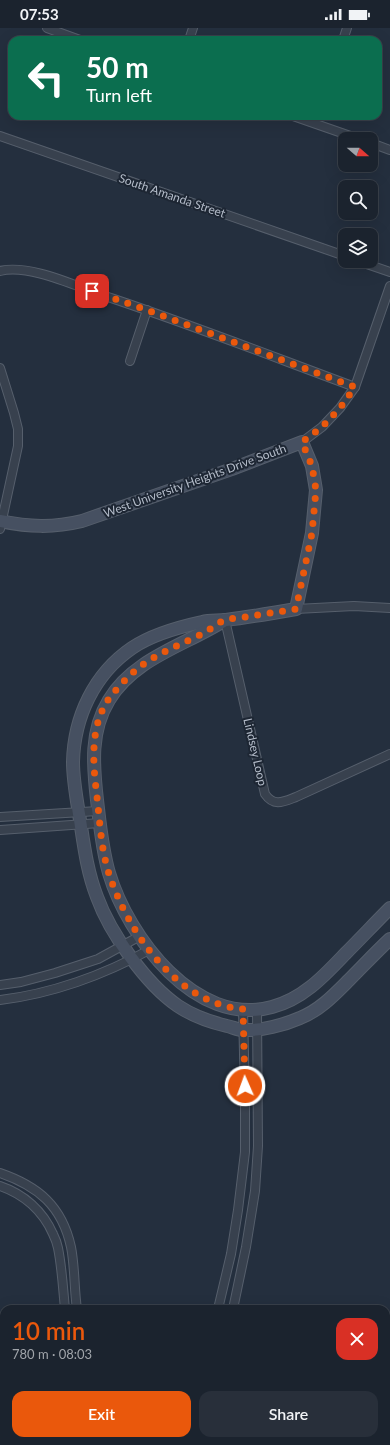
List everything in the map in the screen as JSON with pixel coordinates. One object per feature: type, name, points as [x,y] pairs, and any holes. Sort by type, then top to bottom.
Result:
[{"type":"street","points":[[47,28],[69,36]]},
{"type":"street","points":[[314,120],[342,132]]},
{"type":"street","name":"South Amanda Street","points":[[0,136],[338,254]]},
{"type":"street","points":[[378,146],[390,150]]},
{"type":"street","points":[[378,268],[390,272]]},
{"type":"street","points":[[0,271],[17,269],[37,273],[147,310],[355,387]]},
{"type":"street","name":"West University Heights Drive South","points":[[1,524],[43,527],[82,521],[232,469],[302,442],[322,427],[340,408],[355,387],[390,286]]},
{"type":"street","points":[[130,360],[147,310]]},
{"type":"street","points":[[0,368],[18,429],[18,446],[1,524]]},
{"type":"street","points":[[296,609],[312,533],[316,490],[312,466],[302,442]]},
{"type":"street","points":[[390,608],[354,606],[296,609],[225,620],[203,621],[156,635],[143,641],[131,648],[112,664],[99,680],[88,698],[80,719],[74,744],[73,764],[82,842],[87,865],[105,916],[132,959],[164,995],[178,1006],[198,1017],[243,1030],[270,1027],[299,1019],[315,1011],[390,939]]},
{"type":"street","points":[[225,620],[206,632],[144,663],[133,672],[110,698],[99,722],[94,746],[94,771],[102,842],[109,874],[119,900],[130,921],[152,955],[182,984],[200,996],[218,1004],[257,1010],[272,1007],[296,998],[316,984],[390,908]]},
{"type":"street","name":"Lindsey Loop","points":[[225,620],[265,794],[269,800],[275,803],[296,797],[390,754]]},
{"type":"street","points":[[0,817],[98,811]]},
{"type":"street","points":[[0,830],[100,823]]},
{"type":"street","points":[[0,985],[21,982],[55,973],[98,959],[140,936]]},
{"type":"street","points":[[0,1000],[36,994],[85,979],[149,950]]},
{"type":"street","points":[[219,1305],[231,1254],[245,1152],[243,1009]]},
{"type":"street","points":[[234,1305],[246,1247],[255,1191],[258,1146],[257,1010]]},
{"type":"street","points":[[0,1172],[27,1184],[43,1195],[55,1209],[65,1227],[71,1248],[77,1305]]},
{"type":"street","points":[[0,1186],[10,1189],[27,1199],[38,1210],[49,1225],[58,1246],[65,1305]]},
{"type":"route","points":[[92,291],[355,387],[340,408],[322,427],[302,442],[312,466],[316,490],[312,533],[296,609],[225,620],[206,632],[144,663],[133,672],[110,698],[103,710],[96,732],[94,746],[94,771],[102,842],[109,874],[119,900],[130,921],[152,955],[182,984],[200,996],[218,1004],[236,1009],[243,1009],[245,1086]]}]
